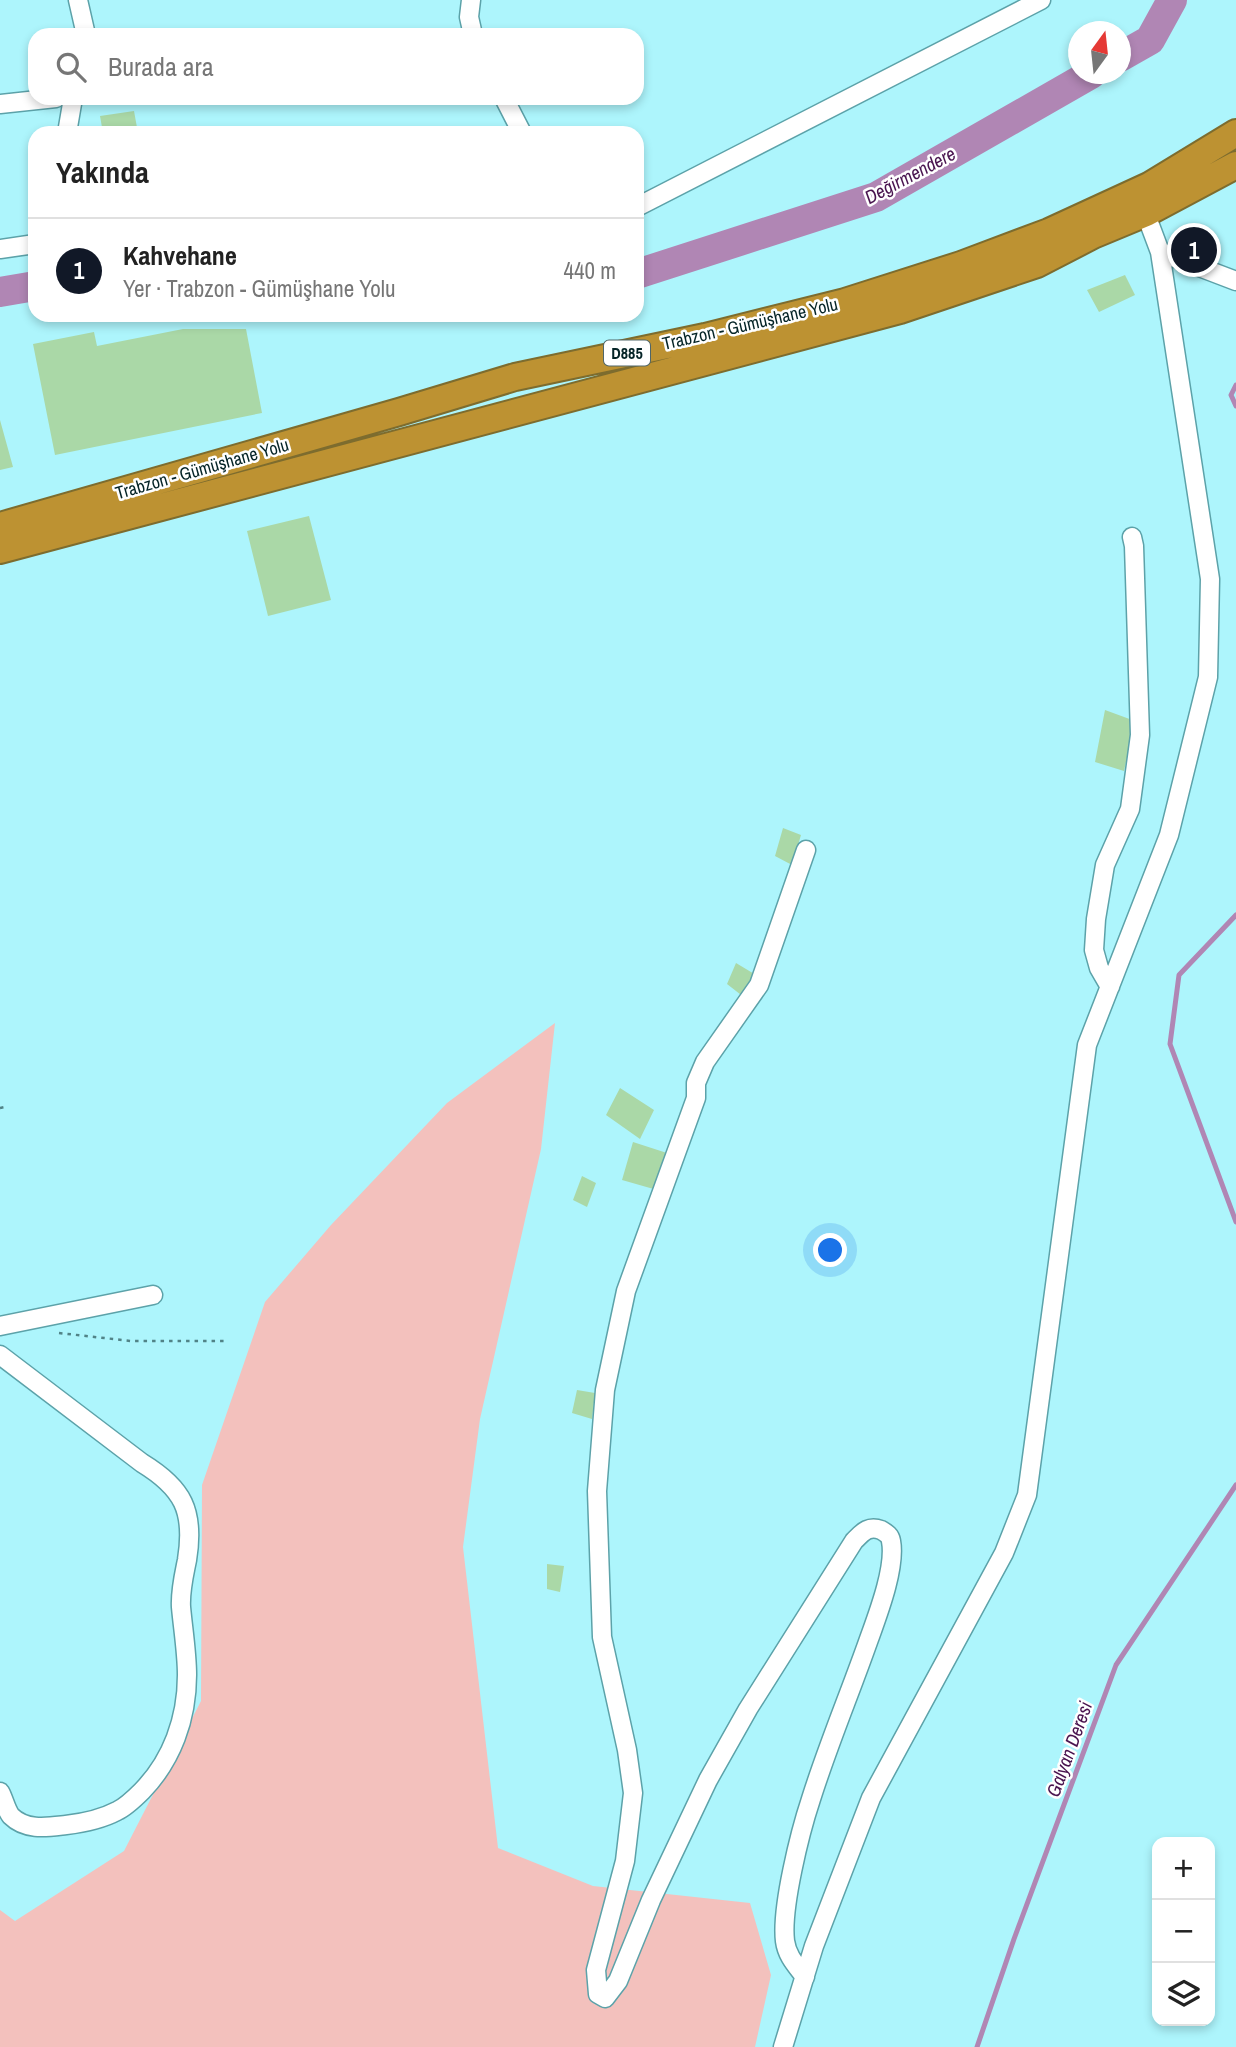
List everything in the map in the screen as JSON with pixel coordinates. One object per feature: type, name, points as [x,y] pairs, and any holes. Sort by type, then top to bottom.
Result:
[{"type":"highway","name":"Trabzon - Gümüşhane Yolu","points":[[0,550],[900,310],[1037,264],[1093,235],[1236,134]]},
{"type":"highway","name":"Trabzon - Gümüşhane Yolu","points":[[0,526],[515,377],[705,337],[845,302],[1141,202],[1236,165]]},
{"type":"street","points":[[78,0],[84,28]]},
{"type":"street","points":[[471,0],[469,17],[471,28]]},
{"type":"street","points":[[644,203],[1041,0]]},
{"type":"street","points":[[0,104],[28,101]]},
{"type":"street","points":[[68,126],[72,105]]},
{"type":"street","points":[[508,105],[518,126]]},
{"type":"street","points":[[783,2047],[814,1946],[871,1798],[1004,1553],[1027,1495],[1087,1045],[1169,835],[1208,677],[1210,579],[1160,252],[1141,202]]},
{"type":"street","points":[[0,249],[28,245]]},
{"type":"street","points":[[1160,252],[1236,281]]},
{"type":"street","points":[[1110,987],[1099,968],[1094,950],[1105,865],[1130,809],[1140,734],[1132,537]]},
{"type":"street","points":[[805,1977],[787,1954],[784,1938],[793,1871],[810,1800],[884,1595],[891,1538],[877,1528],[865,1530],[854,1541],[748,1709],[708,1780],[651,1900],[618,1981],[605,1998],[598,1994],[597,1970],[625,1861],[632,1793],[627,1750],[602,1637],[597,1491],[605,1390],[611,1353],[630,1279],[696,1098],[698,1076],[760,985],[806,850]]},
{"type":"street","points":[[0,1326],[153,1295]]},
{"type":"street","points":[[0,1354],[142,1463],[164,1476],[178,1493],[189,1515],[189,1538],[181,1605],[187,1674],[186,1696],[175,1740],[153,1779],[120,1810],[98,1818],[52,1827],[31,1828],[11,1815],[0,1792]]},
{"type":"path","points":[[0,1108],[5,1107]]},
{"type":"path","points":[[53,1332],[131,1341],[224,1341]]},
{"type":"shaded area","points":[[555,1023],[541,1149],[480,1419],[463,1547],[498,1848],[593,1886],[750,1903],[771,1975],[755,2047],[0,2047],[0,1910],[15,1921],[124,1851],[201,1701],[202,1485],[265,1302],[331,1225],[447,1103]]},
{"type":"building","points":[[134,111],[137,126],[102,126],[100,116]]},
{"type":"building","points":[[1197,232],[1212,256],[1197,265],[1183,259],[1176,244]]},
{"type":"building","points":[[1125,275],[1135,295],[1099,312],[1087,290]]},
{"type":"building","points":[[183,329],[246,329],[262,413],[55,455],[33,344],[94,332],[97,346]]},
{"type":"building","points":[[0,420],[13,467],[0,470]]},
{"type":"building","points":[[309,516],[331,600],[268,616],[247,531]]},
{"type":"building","points":[[1105,710],[1135,721],[1124,771],[1095,762]]},
{"type":"building","points":[[783,828],[801,835],[792,865],[775,856]]},
{"type":"building","points":[[736,963],[756,975],[745,998],[727,984]]},
{"type":"building","points":[[620,1088],[654,1110],[640,1139],[606,1115]]},
{"type":"building","points":[[633,1142],[670,1154],[657,1190],[622,1180]]},
{"type":"building","points":[[582,1176],[596,1183],[587,1207],[573,1200]]},
{"type":"building","points":[[577,1390],[595,1393],[592,1419],[572,1413]]},
{"type":"building","points":[[547,1564],[564,1566],[560,1592],[547,1589]]},
{"type":"waterway","name":"Değirmendere","points":[[1131,51],[1150,40],[1172,0]]},
{"type":"waterway","name":"Değirmendere","points":[[644,272],[876,197],[1074,84]]},
{"type":"waterway","name":"Değirmendere","points":[[0,292],[28,287]]},
{"type":"waterway","name":"Galyan Deresi","points":[[1236,385],[1231,395],[1236,406]]},
{"type":"waterway","name":"Galyan Deresi","points":[[1236,915],[1179,975],[1170,1044],[1236,1222]]},
{"type":"waterway","name":"Galyan Deresi","points":[[977,2047],[1014,1939],[1116,1665],[1236,1485]]},
{"type":"place","name":"Kahvehane","points":[[1194,250]]}]
